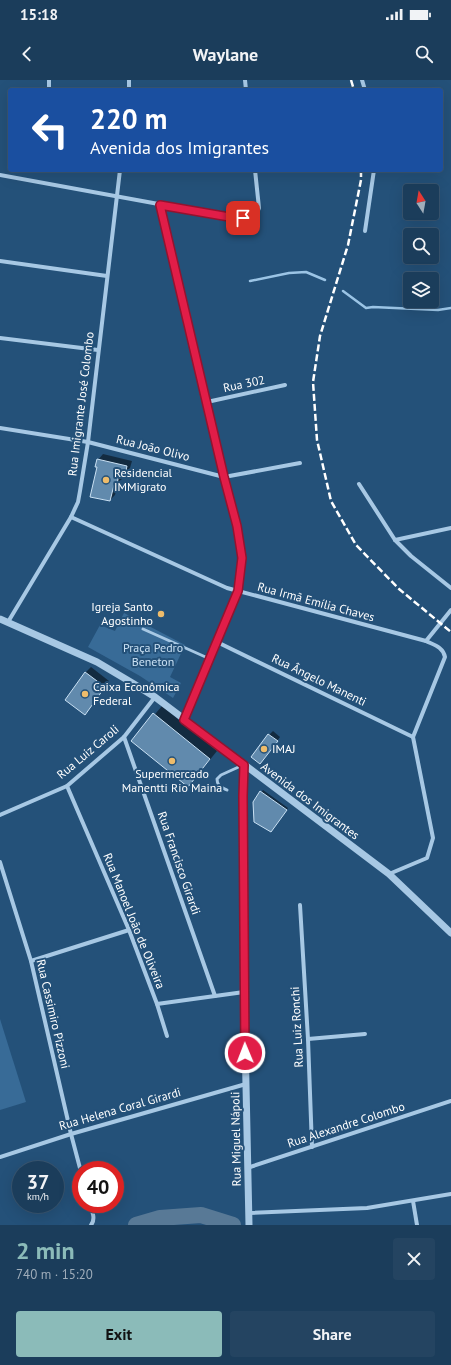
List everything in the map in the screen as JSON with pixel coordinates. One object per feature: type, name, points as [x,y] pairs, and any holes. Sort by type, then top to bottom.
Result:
[{"type":"street","name":"Rua Imigrante José Colombo","points":[[8,622],[71,517],[78,502],[88,442],[120,172]]},
{"type":"street","points":[[0,174],[116,197],[235,218],[249,217],[257,212],[258,201],[255,172]]},
{"type":"street","points":[[365,231],[374,172]]},
{"type":"street","points":[[160,205],[224,477],[237,526],[242,558],[238,591],[184,720]]},
{"type":"street","points":[[0,261],[107,276]]},
{"type":"street","points":[[0,338],[98,350]]},
{"type":"street","name":"Rua 302","points":[[207,402],[285,385]]},
{"type":"street","name":"Rua João Olivo","points":[[0,428],[88,442],[224,477],[300,463]]},
{"type":"street","points":[[359,484],[395,540],[411,556],[451,588]]},
{"type":"street","name":"Rua Irmã Emília Chaves","points":[[71,517],[227,588],[426,641],[438,646],[444,651],[445,657],[413,736]]},
{"type":"street","points":[[395,540],[451,528]]},
{"type":"street","points":[[426,641],[451,610]]},
{"type":"street","name":"Avenida dos Imigrantes","points":[[0,618],[97,662],[155,697],[389,874],[451,933]]},
{"type":"street","name":"Rua Ângelo Manenti","points":[[217,642],[413,736]]},
{"type":"street","name":"Rua Luiz Caroli","points":[[0,815],[67,786],[124,737],[155,697]]},
{"type":"street","points":[[389,874],[427,858],[433,838],[413,736]]},
{"type":"street","name":"Rua Francisco Girardi","points":[[124,737],[215,996]]},
{"type":"street","name":"Rua Miguel Nápoli","points":[[244,765],[244,992],[249,1224]]},
{"type":"street","name":"Rua Manoel João de Oliveira","points":[[67,786],[129,930],[157,1004],[244,992]]},
{"type":"street","name":"Rua Cassimiro Pizzoni","points":[[0,862],[30,961],[78,1161]]},
{"type":"street","name":"Rua Luiz Ronchi","points":[[300,905],[308,1039],[312,1147]]},
{"type":"street","points":[[30,961],[129,930]]},
{"type":"street","points":[[157,1004],[167,1036]]},
{"type":"street","points":[[308,1039],[365,1034]]},
{"type":"street","name":"Rua Helena Coral Girardi","points":[[0,1157],[71,1134],[246,1084]]},
{"type":"street","name":"Rua Alexandre Colombo","points":[[248,1168],[451,1101]]},
{"type":"street","points":[[249,1213],[367,1208],[451,1194]]},
{"type":"street","points":[[414,1201],[417,1225]]},
{"type":"street","points":[[91,1225],[94,1222],[92,1213]]},
{"type":"lane","points":[[143,629],[210,659]]},
{"type":"lane","points":[[227,790],[219,787],[217,779],[221,775],[244,765]]},
{"type":"green space","name":"Praça Pedro Beneton","points":[[124,613],[185,645],[170,677],[181,683],[173,698],[140,676],[88,647],[100,625],[115,631]]},
{"type":"green space","points":[[0,1019],[26,1102],[0,1110]]},
{"type":"building","name":"Residencial IMMigrato","points":[[97,459],[127,466],[125,475],[119,473],[117,485],[114,485],[110,501],[90,497],[97,467],[95,467]]},
{"type":"building","name":"Caixa Econômica Federal","points":[[85,672],[105,687],[85,715],[65,700]]},
{"type":"building","points":[[153,713],[210,759],[188,787],[131,741]]},
{"type":"building","name":"IMAJ","points":[[268,734],[278,741],[260,764],[251,757]]},
{"type":"building","points":[[260,791],[287,810],[271,832],[254,822],[253,802]]},
{"type":"waterway","points":[[250,281],[289,273],[306,272],[325,280]]},
{"type":"waterway","points":[[343,291],[366,308],[438,310],[451,308]]},
{"type":"waterway","points":[[136,1225],[160,1218],[201,1215],[233,1225]]},
{"type":"railway","points":[[351,80],[353,88]]},
{"type":"railway","points":[[361,172],[361,180],[348,245],[320,336],[313,382],[317,440],[331,501],[356,545],[399,589],[451,632]]},
{"type":"place","name":"Residencial IMMigrato","points":[[106,480]]},
{"type":"place","name":"Igreja Santo Agostinho","points":[[161,614]]},
{"type":"place","name":"Caixa Econômica Federal","points":[[85,694]]},
{"type":"place","name":"IMAJ","points":[[264,749]]},
{"type":"place","name":"Supermercado Manentti Rio Maina","points":[[172,761]]},
{"type":"route","points":[[243,218],[235,218],[160,205],[224,477],[237,526],[242,558],[238,591],[184,720],[244,765],[245,1053]]}]
